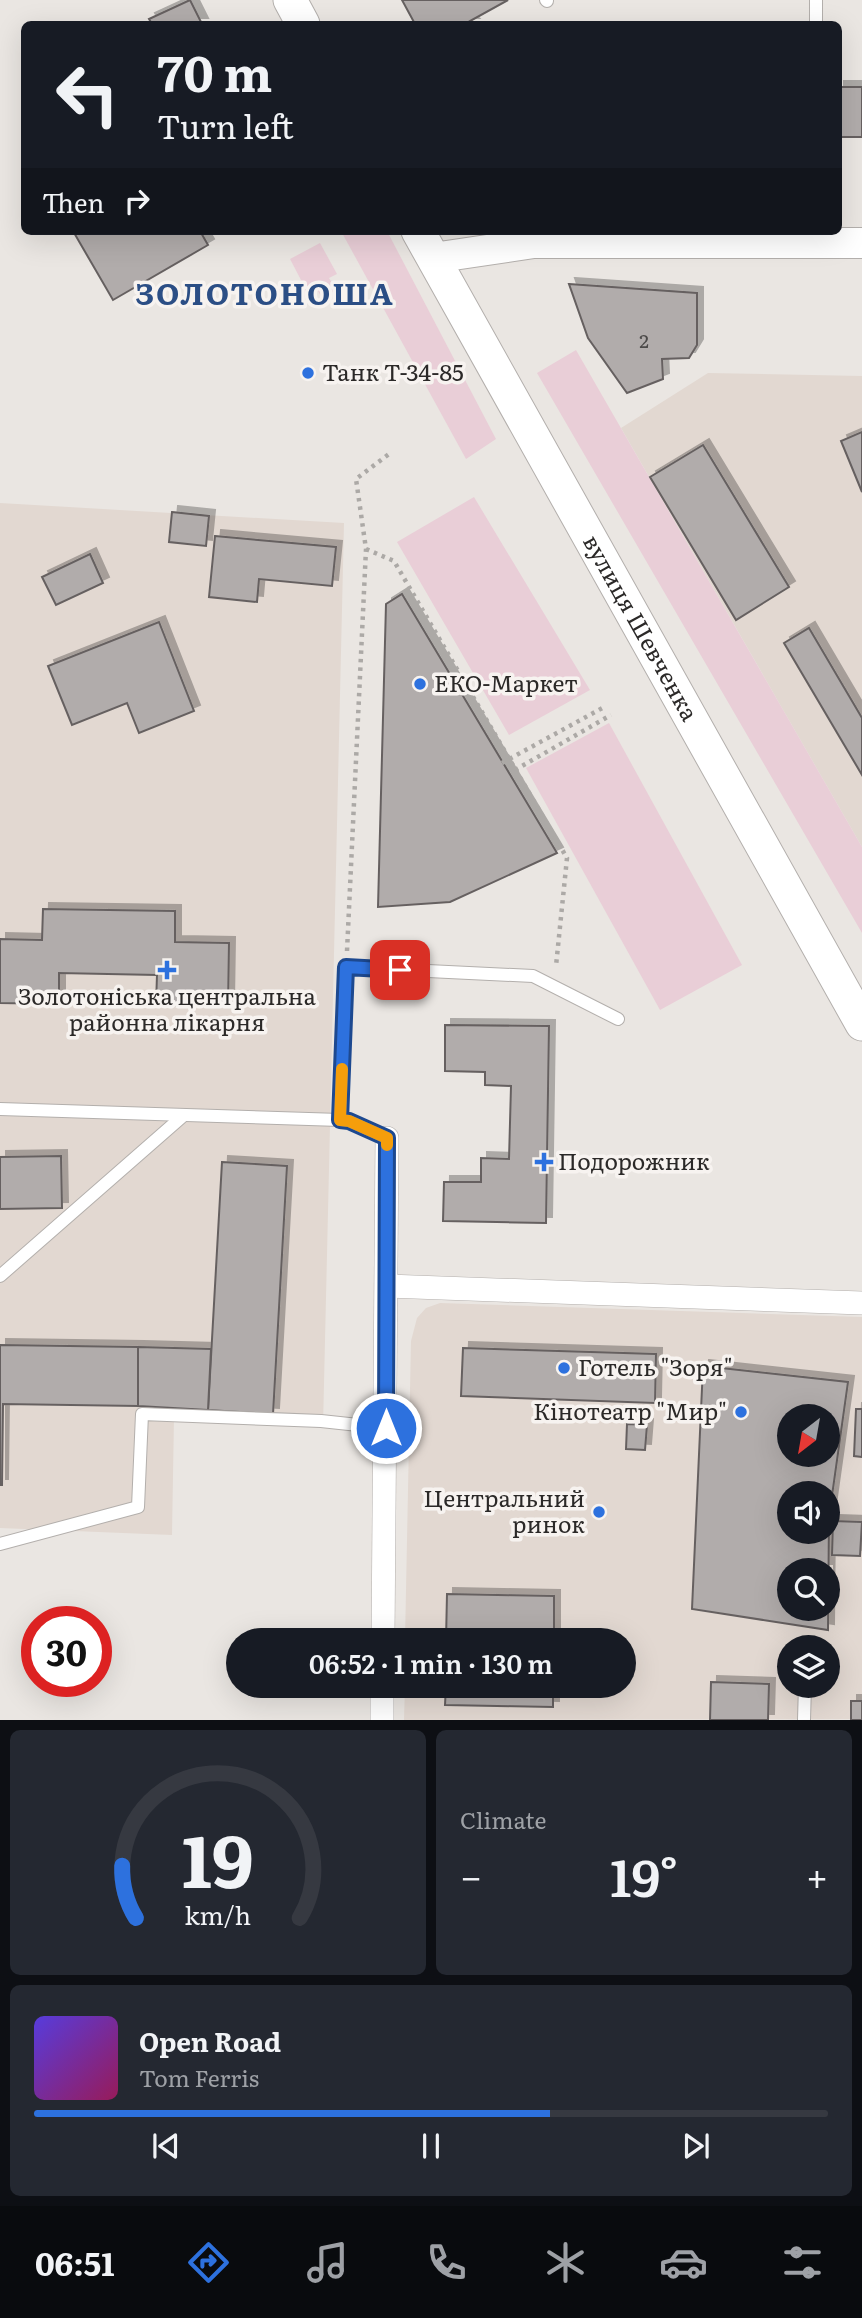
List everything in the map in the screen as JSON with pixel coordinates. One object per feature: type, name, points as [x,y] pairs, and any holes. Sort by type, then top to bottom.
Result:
[{"type":"main road","points":[[290,0],[301,21]]},
{"type":"main road","name":"вулиця Шевченка","points":[[425,244],[862,1024]]},
{"type":"street","points":[[425,244],[814,237],[862,243]]},
{"type":"street","points":[[383,1628],[387,1138]]},
{"type":"street","points":[[387,1286],[862,1303]]},
{"type":"street","points":[[382,1698],[382,1720]]},
{"type":"lane","points":[[816,0],[816,21]]},
{"type":"lane","points":[[340,1120],[346,967],[533,976],[618,1019]]},
{"type":"lane","points":[[0,1109],[340,1120],[349,1121],[387,1138]]},
{"type":"lane","points":[[0,1276],[184,1115]]},
{"type":"lane","points":[[0,1544],[138,1507],[142,1414],[321,1421],[386,1428]]},
{"type":"lane","points":[[804,1698],[804,1720]]},
{"type":"path","points":[[346,967],[366,549],[356,479],[389,454]]},
{"type":"path","points":[[366,549],[394,561],[567,858],[554,986]]},
{"type":"path","points":[[502,763],[606,706]]},
{"type":"path","points":[[515,770],[611,715]]},
{"type":"shaded area","points":[[343,235],[389,235],[496,439],[466,459]]},
{"type":"shaded area","points":[[320,243],[337,274],[329,278],[336,290],[322,298],[318,291],[303,298],[295,284],[301,280],[290,259]]},
{"type":"shaded area","points":[[576,350],[862,847],[862,933],[537,373]]},
{"type":"shaded area","points":[[708,373],[862,376],[862,847],[621,428]]},
{"type":"shaded area","points":[[474,497],[590,690],[509,735],[397,542]]},
{"type":"shaded area","name":"Золотоніська центральна районна лікарня","points":[[0,503],[344,523],[323,1427],[174,1417],[172,1535],[0,1528]]},
{"type":"shaded area","points":[[609,723],[742,965],[660,1010],[526,768]]},
{"type":"shaded area","name":"Центральний ринок","points":[[440,1303],[862,1317],[862,1719],[404,1720],[405,1698],[636,1698],[636,1628],[405,1628],[411,1341],[417,1318],[426,1308]]},
{"type":"building","points":[[190,0],[200,21],[150,21],[149,19]]},
{"type":"building","points":[[402,0],[508,0],[470,21],[413,21]]},
{"type":"building","points":[[842,87],[862,87],[862,137],[842,137]]},
{"type":"building","points":[[75,235],[202,235],[208,245],[113,300]]},
{"type":"building","points":[[569,284],[697,293],[697,345],[689,358],[662,359],[663,379],[627,393],[588,338]]},
{"type":"building","points":[[862,432],[862,492],[841,441]]},
{"type":"building","points":[[703,445],[789,587],[736,620],[650,477]]},
{"type":"building","points":[[172,512],[209,516],[206,546],[169,542]]},
{"type":"building","points":[[215,536],[336,547],[332,586],[259,579],[257,602],[209,597]]},
{"type":"building","points":[[90,554],[103,583],[56,605],[42,577]]},
{"type":"building","name":"ЕКО-Маркет","points":[[402,594],[557,853],[450,902],[378,907],[386,604]]},
{"type":"building","points":[[159,622],[194,711],[139,733],[127,703],[72,725],[48,666]]},
{"type":"building","points":[[809,628],[862,718],[862,775],[784,643]]},
{"type":"building","points":[[43,909],[175,911],[175,942],[229,943],[228,1007],[156,1005],[157,975],[59,973],[59,1004],[0,1003],[0,939],[42,940]]},
{"type":"building","points":[[445,1025],[549,1026],[546,1223],[443,1221],[444,1182],[481,1182],[481,1158],[509,1159],[511,1086],[485,1085],[485,1072],[445,1071]]},
{"type":"building","points":[[61,1156],[62,1208],[0,1209],[0,1157]]},
{"type":"building","points":[[222,1162],[287,1166],[273,1414],[208,1410]]},
{"type":"building","points":[[0,1345],[138,1347],[138,1406],[3,1404],[0,1485]]},
{"type":"building","points":[[138,1347],[211,1349],[208,1410],[138,1406]]},
{"type":"building","points":[[463,1348],[656,1354],[655,1403],[461,1396]]},
{"type":"building","points":[[703,1366],[848,1382],[840,1439],[840,1404],[777,1404],[777,1467],[836,1467],[834,1481],[777,1481],[777,1544],[829,1544],[829,1558],[777,1558],[777,1621],[828,1621],[828,1630],[692,1609]]},
{"type":"building","points":[[856,1409],[862,1409],[862,1457],[854,1456]]},
{"type":"building","points":[[627,1424],[647,1425],[645,1450],[626,1449]]},
{"type":"building","points":[[840,1521],[862,1522],[860,1556],[832,1555],[832,1544],[840,1544]]},
{"type":"building","points":[[447,1594],[554,1596],[554,1628],[446,1628]]},
{"type":"building","points":[[711,1682],[769,1684],[768,1720],[710,1720]]},
{"type":"building","points":[[445,1698],[553,1698],[553,1707],[445,1705]]},
{"type":"building","points":[[851,1701],[862,1701],[862,1720],[851,1720]]},
{"type":"slow traffic","points":[[342,1069],[340,1120],[349,1121],[387,1138],[387,1145]]},
{"type":"place","name":"Танк Т-34-85","points":[[308,373]]},
{"type":"place","name":"ЕКО-Маркет","points":[[420,684]]},
{"type":"place","name":"Золотоніська центральна районна лікарня","points":[[167,970]]},
{"type":"place","name":"Подорожник","points":[[544,1162]]},
{"type":"place","name":"Готель \"Зоря\"","points":[[564,1368]]},
{"type":"place","name":"Кінотеатр \"Мир\"","points":[[741,1412]]},
{"type":"place","name":"Центральний ринок","points":[[599,1512]]},
{"type":"district","name":"ЗОЛОТОНОША","points":[[265,295]]},
{"type":"route","points":[[386,1428],[387,1138],[349,1121],[340,1120],[346,967],[400,970]]}]
